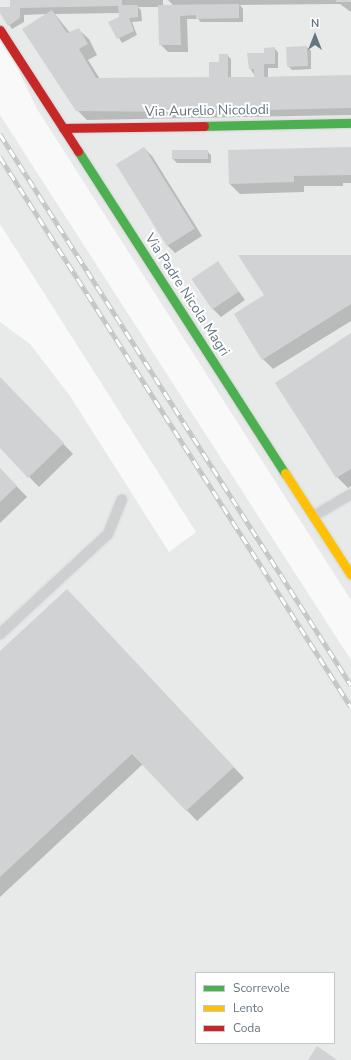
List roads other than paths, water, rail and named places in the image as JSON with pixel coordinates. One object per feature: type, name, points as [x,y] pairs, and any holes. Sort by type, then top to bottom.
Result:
[{"type":"street","name":"Via Padre Nicola Magri","points":[[0,30],[351,575]]},
{"type":"street","name":"Via Aurelio Nicolodi","points":[[62,128],[351,123]]},
{"type":"lane","points":[[314,516],[351,494]]},
{"type":"lane","points":[[0,634],[108,534],[122,500]]},
{"type":"railway","points":[[0,134],[351,685]]},
{"type":"railway","points":[[0,157],[351,707]]}]
